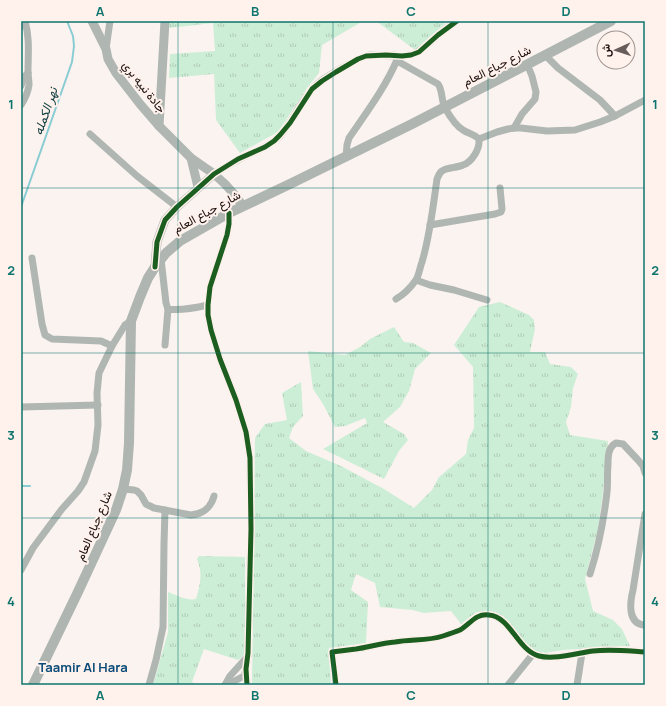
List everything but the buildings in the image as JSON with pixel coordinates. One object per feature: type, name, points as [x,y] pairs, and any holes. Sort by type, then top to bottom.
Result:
[{"type":"main road","name":"شارع جباع العام","points":[[33,685],[116,510],[123,489],[127,470],[129,443],[131,321],[145,284],[166,253],[180,241],[229,213],[346,157],[611,21]]},
{"type":"street","points":[[21,25],[25,21]]},
{"type":"street","points":[[21,105],[26,96],[29,83],[29,53],[25,21]]},
{"type":"street","name":"جادة نبيه بري","points":[[92,21],[106,49],[108,59],[116,73],[140,104],[159,126],[191,158],[214,174],[234,194],[243,206]]},
{"type":"street","points":[[106,49],[110,21]]},
{"type":"street","points":[[159,126],[165,21]]},
{"type":"street","points":[[165,345],[168,309],[158,263],[157,242],[165,220],[198,187],[214,174],[238,159],[265,147],[274,141],[290,123],[312,89],[322,81],[358,59],[366,56],[395,58],[419,52],[457,21]]},
{"type":"street","points":[[545,55],[558,68],[600,100],[615,116]]},
{"type":"street","points":[[395,58],[438,84],[441,88],[445,107],[462,129],[480,139]]},
{"type":"street","points":[[346,157],[349,138],[384,86],[392,72],[395,58]]},
{"type":"street","points":[[514,128],[522,114],[535,99],[536,92],[527,64]]},
{"type":"street","points":[[21,86],[24,77],[28,73]]},
{"type":"street","points":[[480,139],[497,132],[514,128],[547,131],[575,130],[615,116],[645,100]]},
{"type":"street","points":[[90,134],[137,176],[177,207]]},
{"type":"street","points":[[396,299],[402,296],[416,280],[425,249],[439,175],[446,169],[464,165],[469,161],[476,152],[480,139]]},
{"type":"street","points":[[191,158],[198,187]]},
{"type":"street","points":[[430,225],[501,212],[500,188]]},
{"type":"street","points":[[229,213],[227,235],[212,280],[208,315],[214,342],[241,414],[246,432],[250,458],[251,529],[248,656],[246,677],[247,685]]},
{"type":"street","points":[[32,258],[45,335],[52,338],[101,340],[112,346]]},
{"type":"street","points":[[416,280],[487,300]]},
{"type":"street","points":[[168,309],[185,309],[208,305]]},
{"type":"street","points":[[21,570],[33,548],[84,482],[96,451],[98,426],[97,393],[99,373],[112,346],[125,325],[131,321]]},
{"type":"street","points":[[21,407],[98,405]]},
{"type":"street","points":[[590,574],[602,523],[607,492],[608,456],[612,445],[616,443],[623,444],[643,466],[645,473]]},
{"type":"street","points":[[123,489],[137,491],[146,504],[154,508],[191,515],[202,513],[210,505],[214,496]]},
{"type":"street","points":[[150,685],[163,627],[165,510]]},
{"type":"street","points":[[645,514],[630,606],[636,622],[639,624],[645,624]]},
{"type":"street","points":[[336,685],[332,652],[396,641],[438,637],[461,630],[475,617],[489,614],[499,618],[529,651],[540,656],[547,657],[594,651],[617,650],[645,652]]},
{"type":"street","points":[[576,684],[582,653]]},
{"type":"street","points":[[508,685],[533,654]]},
{"type":"street","points":[[226,685],[230,676],[248,656]]},
{"type":"street","points":[[234,671],[238,670],[243,672],[246,677]]},
{"type":"street","points":[[226,685],[242,677],[246,677]]},
{"type":"street","points":[[234,682],[239,682],[244,685]]},
{"type":"green space","points":[[169,21],[363,21],[322,45],[319,73],[307,88],[278,132],[240,153],[216,120],[214,74],[169,78],[170,54],[215,51],[213,23],[169,28]]},
{"type":"green space","points":[[376,21],[442,21],[445,24],[415,50]]},
{"type":"green space","points":[[500,302],[529,315],[534,320],[535,329],[530,352],[545,352],[550,364],[571,367],[578,374],[573,388],[571,407],[566,422],[570,435],[608,441],[598,529],[585,579],[593,611],[613,620],[622,629],[630,646],[563,650],[545,653],[536,651],[521,639],[503,616],[483,611],[475,613],[461,624],[451,611],[424,613],[412,610],[380,607],[375,583],[356,574],[351,590],[368,602],[366,643],[329,648],[331,685],[252,685],[255,438],[265,424],[287,420],[282,393],[301,382],[303,416],[293,427],[289,438],[306,451],[341,466],[384,489],[414,508],[432,490],[439,477],[466,454],[468,440],[474,428],[473,367],[454,345],[479,307]]},
{"type":"green space","points":[[394,327],[404,342],[413,343],[431,353],[415,369],[409,391],[400,407],[383,422],[404,434],[408,440],[399,451],[384,479],[323,449],[367,423],[365,418],[345,426],[335,427],[313,389],[308,351],[345,355],[360,347],[370,339]]},
{"type":"green space","points":[[199,556],[245,557],[245,653],[238,660],[204,649],[192,682],[198,685],[153,685],[168,632],[168,592],[185,598],[196,599],[200,579],[200,569],[197,559]]},
{"type":"waterway","name":"نهر الكمله","points":[[21,207],[72,62],[74,46],[73,36],[67,21]]},
{"type":"waterway","points":[[21,486],[30,486]]},
{"type":"cycle path","points":[[155,267],[157,242],[165,220],[177,207],[214,174],[238,159],[265,147],[274,141],[290,123],[312,89],[336,72],[366,56],[402,56],[419,52],[457,21]]},
{"type":"cycle path","points":[[229,213],[227,235],[210,287],[208,315],[220,359],[236,400],[246,432],[250,458],[251,529],[248,653],[246,669],[247,685]]},
{"type":"cycle path","points":[[336,685],[332,652],[407,640],[437,638],[460,630],[477,617],[484,615],[497,617],[503,621],[531,653],[539,656],[559,657],[606,650],[645,652]]},
{"type":"district","name":"Taamir Al Hara","points":[[83,667]]}]
